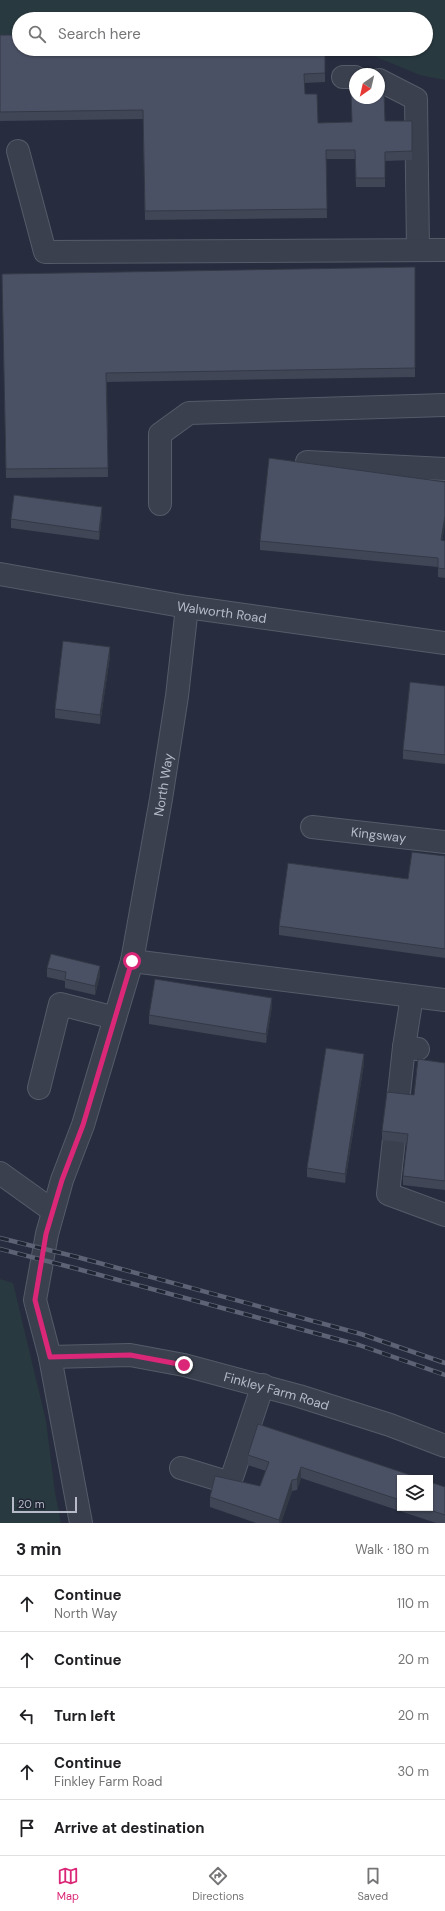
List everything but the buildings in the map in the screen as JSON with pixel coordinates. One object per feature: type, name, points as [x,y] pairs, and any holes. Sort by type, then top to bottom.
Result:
[{"type":"street","points":[[385,83],[416,99],[418,250]]},
{"type":"street","points":[[18,151],[45,252],[445,250]]},
{"type":"street","points":[[160,504],[160,434],[189,413],[445,405]]},
{"type":"street","points":[[307,462],[445,469]]},
{"type":"street","name":"Walworth Road","points":[[0,574],[187,607],[445,643]]},
{"type":"street","name":"North Way","points":[[50,1357],[35,1300],[46,1234],[62,1180],[83,1125],[132,961],[161,799],[177,696],[187,607]]},
{"type":"street","name":"Kingsway","points":[[312,827],[445,842]]},
{"type":"street","points":[[132,961],[445,1000]]},
{"type":"street","points":[[412,996],[412,1048],[388,1194],[445,1214]]},
{"type":"street","points":[[39,1088],[60,1004],[115,1018]]},
{"type":"street","points":[[0,1173],[53,1211]]},
{"type":"street","name":"Finkley Farm Road","points":[[50,1357],[130,1355],[184,1365],[263,1385],[390,1425],[445,1446]]},
{"type":"street","points":[[50,1357],[81,1523]]},
{"type":"street","points":[[181,1468],[230,1483],[263,1385]]},
{"type":"shaded area","points":[[0,0],[445,0],[445,80],[420,75],[374,56],[433,56],[433,12],[12,12],[12,43],[0,43]]},
{"type":"shaded area","points":[[0,1279],[13,1283],[46,1421],[55,1493],[61,1523],[0,1523]]},
{"type":"railway","points":[[0,1238],[77,1257],[361,1334],[445,1363]]},
{"type":"railway","points":[[0,1249],[359,1345],[445,1375]]},
{"type":"route","points":[[132,961],[83,1125],[62,1180],[46,1234],[35,1300],[50,1357],[130,1355],[184,1365]]}]
